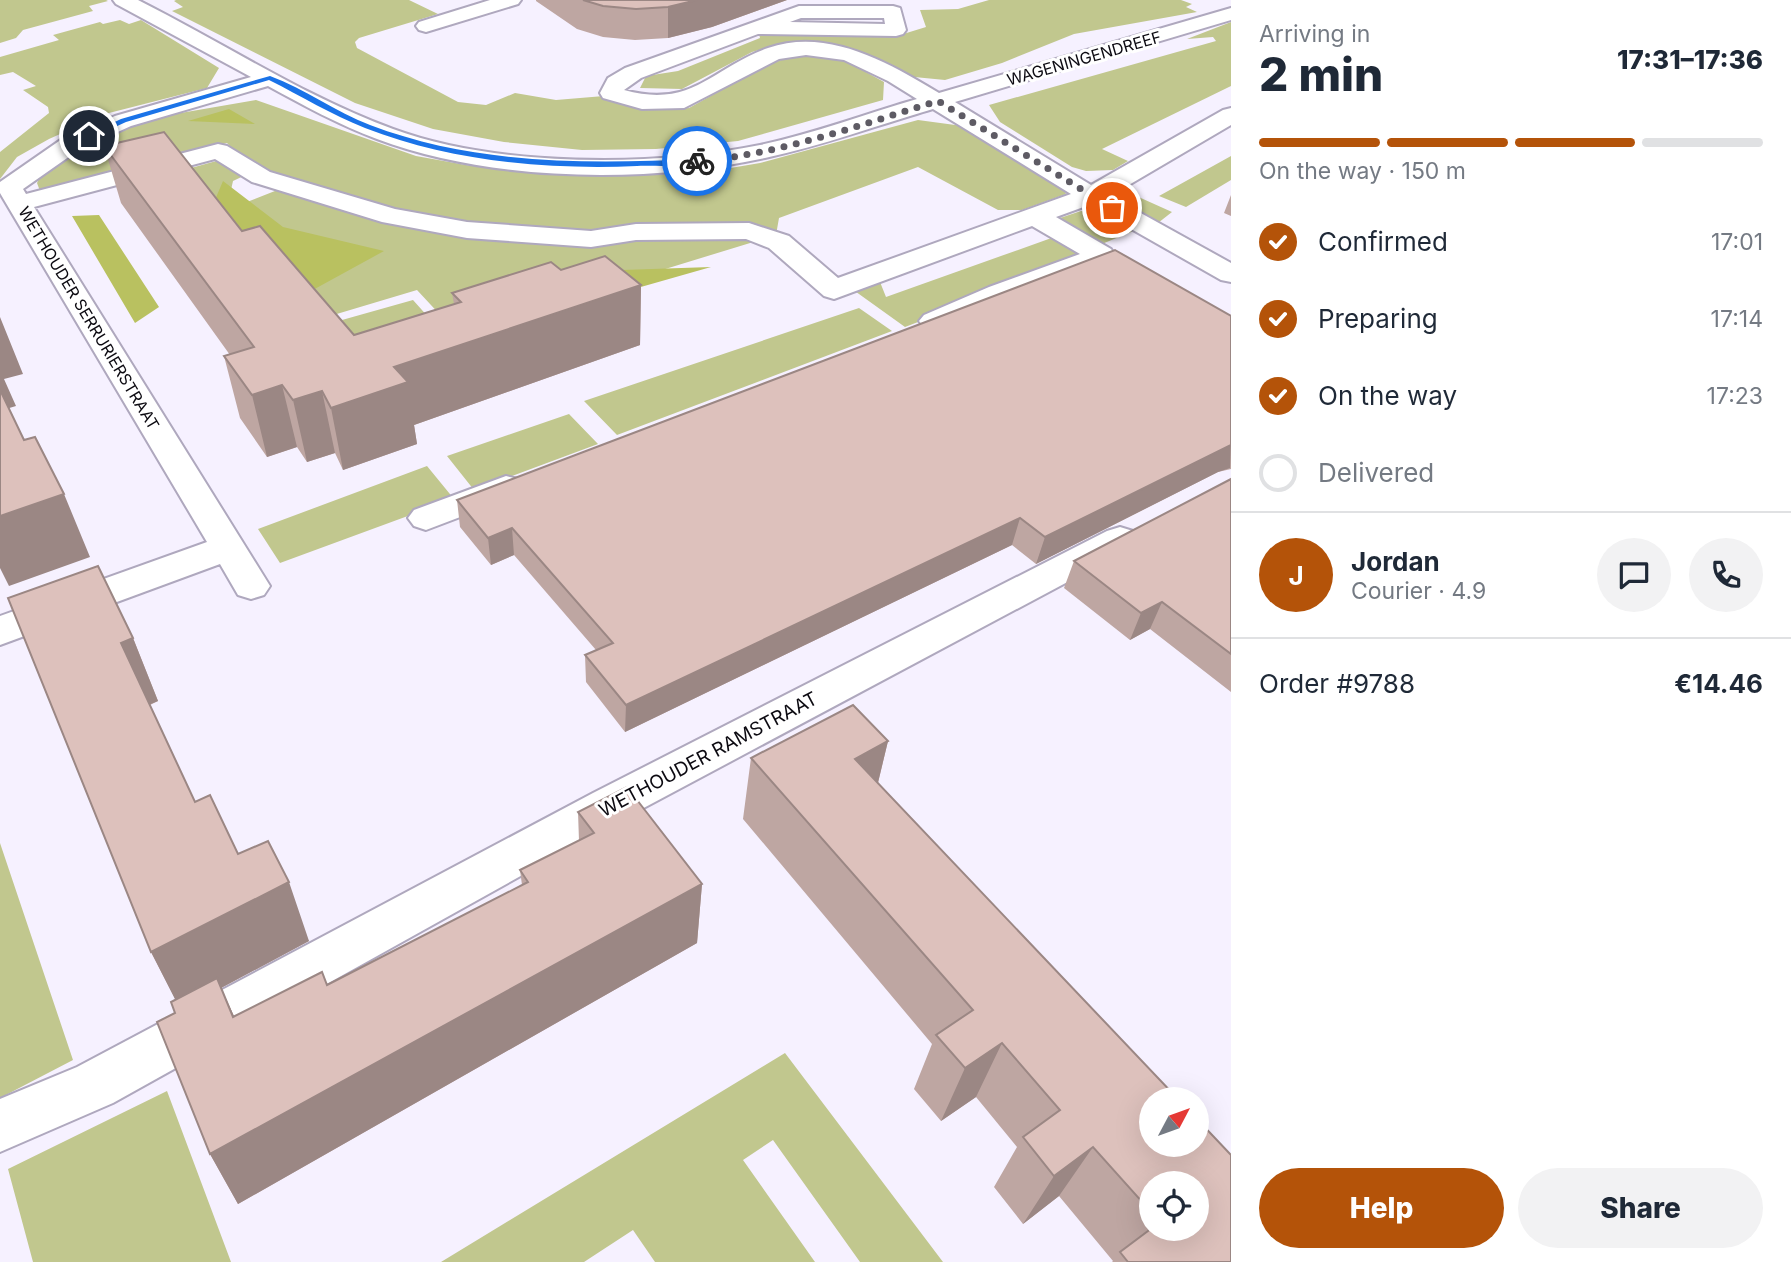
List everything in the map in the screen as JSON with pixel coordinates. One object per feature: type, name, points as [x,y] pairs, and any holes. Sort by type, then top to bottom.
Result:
[{"type":"street","name":"WAGENINGENDREEF","points":[[123,0],[329,110],[401,139],[470,154],[554,164],[623,165],[732,158],[841,130],[1224,17]]},
{"type":"street","points":[[426,26],[511,0]]},
{"type":"street","points":[[756,27],[896,30],[893,12],[808,5],[799,12],[756,27],[633,74],[616,83],[611,93],[642,102],[684,101],[774,53],[806,49],[849,54],[896,76],[1091,196],[1231,274]]},
{"type":"street","name":"WETHOUDER SERRURIERSTRAAT","points":[[251,586],[9,187],[71,144],[123,121],[270,78]]},
{"type":"street","points":[[20,203],[218,151],[261,177],[391,216],[467,230],[591,239],[636,232],[748,231],[779,242],[834,290],[882,270],[1091,196],[1231,116]]},
{"type":"street","points":[[1035,216],[1101,255]]},
{"type":"street","points":[[905,333],[999,293],[1070,269],[1155,232]]},
{"type":"street","points":[[426,518],[530,478]]},
{"type":"street","name":"WETHOUDER RAMSTRAAT","points":[[0,1126],[95,1085],[608,806],[1158,520]]},
{"type":"street","points":[[0,631],[228,548]]},
{"type":"green space","points":[[0,0],[108,1],[89,6],[93,11],[23,30],[16,38],[0,43]]},
{"type":"green space","points":[[409,0],[438,14],[359,38],[355,42],[357,48],[458,102],[486,105],[515,93],[556,100],[604,96],[655,110],[689,108],[761,68],[791,56],[821,56],[844,60],[884,82],[883,100],[738,141],[656,149],[582,150],[504,142],[433,129],[355,103],[172,11],[183,7],[174,1]]},
{"type":"green space","points":[[989,0],[1181,0],[1192,4],[1186,7],[1197,12],[1074,34],[1002,63],[945,80],[904,76],[867,55],[850,49],[794,44],[772,46],[752,52],[682,89],[640,88],[646,76],[678,71],[760,38],[759,34],[900,35],[926,27],[920,10],[958,9]]},
{"type":"green space","points":[[120,20],[129,24],[141,20],[219,68],[207,88],[105,114],[49,139],[17,157],[0,179],[0,152],[49,113],[48,107],[23,90],[36,86],[13,72],[0,75],[0,57],[59,40],[53,35],[100,22],[103,24]]},
{"type":"green space","points":[[1231,22],[1231,86],[1102,149],[1128,161],[1113,170],[1086,171],[1072,167],[1000,122],[989,105],[1216,41],[1213,37],[1187,39]]},
{"type":"green space","points":[[256,100],[416,156],[466,165],[540,173],[627,176],[707,172],[760,163],[918,120],[970,127],[1059,181],[1066,194],[1022,210],[998,210],[918,167],[779,218],[776,235],[457,333],[417,290],[320,319],[191,168],[238,155],[227,143],[40,191],[37,183],[44,168],[93,139],[169,115]],"holes":[[[254,171],[362,201],[435,217],[509,227],[559,230],[643,227],[643,239],[407,221],[280,189],[247,202],[231,190],[233,181]]]},
{"type":"green space","points":[[229,109],[255,124],[188,121]]},
{"type":"green space","points":[[1231,156],[1231,180],[1186,207],[1159,196]]},
{"type":"green space","points":[[223,181],[283,227],[384,251],[311,291],[212,207]]},
{"type":"green space","points":[[1123,190],[1172,212],[1158,223],[1120,200]]},
{"type":"green space","points":[[1081,211],[1108,215],[1136,230],[1097,246],[1054,220]]},
{"type":"green space","points":[[99,215],[159,307],[135,323],[72,216]]},
{"type":"green space","points":[[1057,236],[1091,256],[905,327],[852,289],[880,282],[886,297]]},
{"type":"green space","points":[[711,267],[511,324],[533,273]]},
{"type":"green space","points":[[413,300],[447,338],[374,362],[342,320]]},
{"type":"green space","points":[[859,308],[892,331],[617,435],[584,401]]},
{"type":"green space","points":[[569,414],[598,444],[474,490],[447,456]]},
{"type":"green space","points":[[427,466],[454,499],[280,563],[258,529]]},
{"type":"green space","points":[[0,843],[73,1060],[0,1098]]},
{"type":"green space","points":[[785,1053],[943,1262],[860,1262],[773,1140],[743,1160],[815,1262],[655,1262],[633,1230],[584,1262],[441,1262]]},
{"type":"green space","points":[[167,1091],[231,1262],[33,1262],[8,1169]]},
{"type":"building","points":[[583,0],[697,0],[668,7],[636,9],[603,6]]},
{"type":"building","points":[[164,132],[242,231],[260,226],[354,335],[461,302],[452,293],[551,262],[561,270],[605,256],[641,285],[394,367],[408,382],[331,408],[322,391],[293,400],[282,385],[252,395],[224,356],[254,347],[104,146]]},
{"type":"building","points":[[1115,250],[1231,316],[1231,445],[1045,537],[1020,518],[626,705],[585,655],[613,643],[512,528],[488,538],[457,500]]},
{"type":"building","points":[[0,390],[24,440],[35,437],[64,494],[0,516]]},
{"type":"building","points":[[1231,479],[1231,654],[1162,602],[1141,613],[1074,561]]},
{"type":"building","points":[[98,566],[133,638],[121,643],[195,802],[210,795],[238,854],[268,841],[289,882],[151,952],[8,598]]},
{"type":"building","points":[[853,705],[888,741],[855,759],[1167,1087],[1139,1087],[1139,1157],[1209,1157],[1209,1132],[1231,1155],[1231,1262],[1128,1262],[1120,1252],[1139,1238],[1139,1241],[1209,1241],[1209,1171],[1139,1171],[1139,1198],[1093,1147],[1054,1176],[1023,1137],[1060,1110],[1002,1043],[965,1068],[936,1035],[973,1010],[751,758]]},
{"type":"building","points":[[627,787],[702,884],[210,1154],[157,1022],[175,1013],[171,1002],[217,978],[233,1017],[322,972],[327,985],[528,882],[520,870],[594,833],[578,812]]},
{"type":"way so far","points":[[697,161],[732,158],[765,151],[938,101],[1112,208]]},
{"type":"route","points":[[89,136],[123,121],[270,78],[365,126],[413,143],[447,150],[554,164],[612,165],[697,161]]}]
